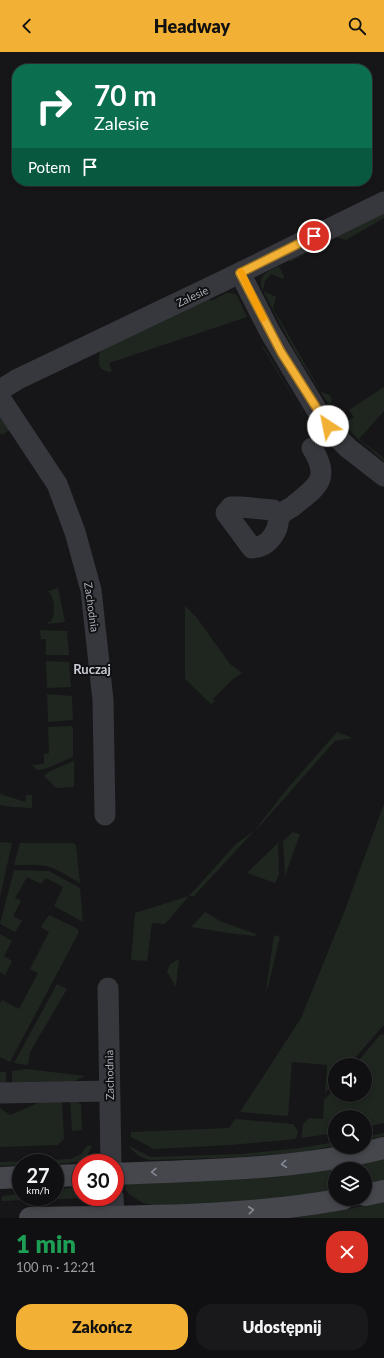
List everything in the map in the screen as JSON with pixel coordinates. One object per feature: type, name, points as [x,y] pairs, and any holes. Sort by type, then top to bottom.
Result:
[{"type":"main road","points":[[124,1174],[241,1169],[322,1160],[384,1148]]},
{"type":"main road","points":[[0,1178],[12,1177]]},
{"type":"main road","points":[[372,1194],[384,1191]]},
{"type":"main road","points":[[30,1218],[114,1207],[222,1213],[328,1202]]},
{"type":"street","name":"Zalesie","points":[[0,390],[18,379],[240,273],[384,202]]},
{"type":"street","points":[[240,273],[281,352],[310,400],[333,433],[356,456],[384,476]]},
{"type":"street","name":"Zachodnia","points":[[0,398],[57,484],[75,532],[91,590],[103,700],[105,815]]},
{"type":"street","points":[[280,516],[314,489],[319,482],[321,467],[305,451],[333,433]]},
{"type":"street","name":"Zachodnia","points":[[108,988],[111,1154]]},
{"type":"street","points":[[0,1093],[109,1091]]},
{"type":"shaded area","points":[[384,209],[384,218],[346,240],[336,237],[290,262],[287,256]]},
{"type":"shaded area","points":[[279,266],[284,277],[283,279],[271,274],[265,281],[263,291],[261,284],[262,277],[267,272]]},
{"type":"shaded area","points":[[263,291],[276,297],[273,308],[321,392],[330,395],[332,401],[329,405],[294,350]]},
{"type":"shaded area","points":[[227,293],[237,295],[247,317],[109,363],[112,372],[103,370],[99,365],[101,350],[209,298],[211,301]]},
{"type":"shaded area","points":[[262,346],[264,347],[309,424],[304,416]]},
{"type":"shaded area","points":[[384,387],[384,411],[359,439],[384,458],[384,461],[356,437],[344,424],[354,417],[349,410]]},
{"type":"shaded area","points":[[0,413],[12,428],[2,435],[0,433]]},
{"type":"shaded area","points":[[58,588],[65,622],[46,624],[52,620],[54,613],[51,595],[47,592]]},
{"type":"shaded area","points":[[185,606],[197,618],[230,664],[242,673],[233,679],[213,699],[215,701],[211,704],[185,679]]},
{"type":"shaded area","points":[[40,630],[67,631],[69,655],[46,655],[46,639],[41,639]]},
{"type":"shaded area","points":[[46,661],[69,662],[71,687],[47,688]]},
{"type":"shaded area","points":[[47,694],[72,696],[73,720],[48,722]]},
{"type":"shaded area","points":[[71,726],[73,728],[73,757],[45,769],[37,770],[32,765],[44,764],[44,754],[49,753],[48,727]]},
{"type":"shaded area","points":[[337,732],[353,738],[335,741],[255,830],[287,789]]},
{"type":"shaded area","points":[[74,761],[74,787],[56,788],[44,776],[48,772]]},
{"type":"shaded area","points":[[0,794],[26,802],[26,795],[32,795],[32,808],[0,805]]},
{"type":"shaded area","points":[[384,804],[384,1026],[355,1058],[328,1058],[328,1089],[325,1093],[327,1065],[292,1062],[288,1116],[240,1112],[301,1018],[343,915]]},
{"type":"shaded area","points":[[255,830],[194,896],[189,896],[236,844]]},
{"type":"shaded area","points":[[293,832],[300,834],[285,876],[283,841]]},
{"type":"shaded area","points":[[0,842],[12,843],[0,897]]},
{"type":"shaded area","points":[[20,843],[73,843],[76,845],[80,883],[50,867],[14,865]]},
{"type":"shaded area","points":[[278,843],[279,874],[275,883],[247,873]]},
{"type":"shaded area","points":[[14,870],[49,871],[80,888],[83,922],[54,906],[63,887],[46,878],[41,884],[27,877],[15,898],[21,901],[13,916],[22,921],[15,932],[0,924]]},
{"type":"shaded area","points":[[189,896],[165,924],[152,923],[147,961],[131,960],[135,913]]},
{"type":"shaded area","points":[[205,912],[220,921],[256,934],[255,936],[236,934],[191,927]]},
{"type":"shaded area","points":[[49,915],[76,928],[78,930],[78,934],[10,1062],[0,1057],[0,1003],[2,1000],[19,1009],[38,973],[30,969],[49,932],[41,927]]},
{"type":"shaded area","points":[[0,934],[12,941],[4,956],[12,961],[5,975],[0,972]]},
{"type":"shaded area","points":[[274,935],[280,937],[266,990]]},
{"type":"shaded area","points":[[179,959],[176,987],[167,972],[170,964]]},
{"type":"shaded area","points":[[57,984],[67,989],[30,1052],[28,1065],[14,1063]]},
{"type":"shaded area","points":[[384,1034],[384,1123],[372,1126],[372,1110],[328,1110],[328,1134],[301,1138],[303,1124],[309,1118],[323,1119],[324,1100],[328,1096],[328,1102],[372,1102],[372,1058],[361,1058],[380,1035]]},
{"type":"shaded area","points":[[27,1069],[85,1076],[72,1082],[12,1082],[12,1071]]},
{"type":"shaded area","points":[[0,1072],[6,1072],[6,1084],[0,1084]]},
{"type":"shaded area","points":[[62,1100],[64,1139],[58,1145],[0,1147],[0,1108],[10,1115],[43,1101]]},
{"type":"shaded area","points":[[70,1100],[81,1104],[82,1130],[72,1131]]},
{"type":"shaded area","points":[[235,1119],[293,1124],[298,1131],[296,1139],[231,1145],[154,1149],[131,1137],[131,1132],[229,1128]]},
{"type":"shaded area","points":[[384,1133],[384,1136],[372,1139],[372,1136]]},
{"type":"shaded area","points":[[328,1143],[328,1147],[300,1152],[242,1157],[152,1160],[139,1156],[129,1146],[151,1157],[241,1154],[301,1148]]},
{"type":"shaded area","points":[[88,1145],[92,1146],[88,1154],[81,1154]]},
{"type":"shaded area","points":[[384,1158],[384,1180],[372,1183],[372,1162],[344,1162]]},
{"type":"shaded area","points":[[64,1159],[71,1159],[72,1163],[64,1163]]},
{"type":"shaded area","points":[[12,1161],[12,1165],[0,1166],[0,1162]]},
{"type":"shaded area","points":[[328,1164],[328,1192],[244,1202],[153,1205],[143,1203],[129,1194],[125,1189],[126,1184]]},
{"type":"shaded area","points":[[72,1187],[72,1199],[64,1199],[64,1189]]},
{"type":"shaded area","points":[[12,1195],[12,1201],[2,1201],[2,1196]]},
{"type":"shaded area","points":[[384,1201],[384,1218],[289,1218],[362,1206],[372,1206],[372,1204]]},
{"type":"slow traffic","points":[[241,272],[240,273],[263,318]]},
{"type":"district","name":"Ruczaj","points":[[92,669]]},
{"type":"route","points":[[314,236],[240,273],[281,352],[322,419],[328,426]]}]
